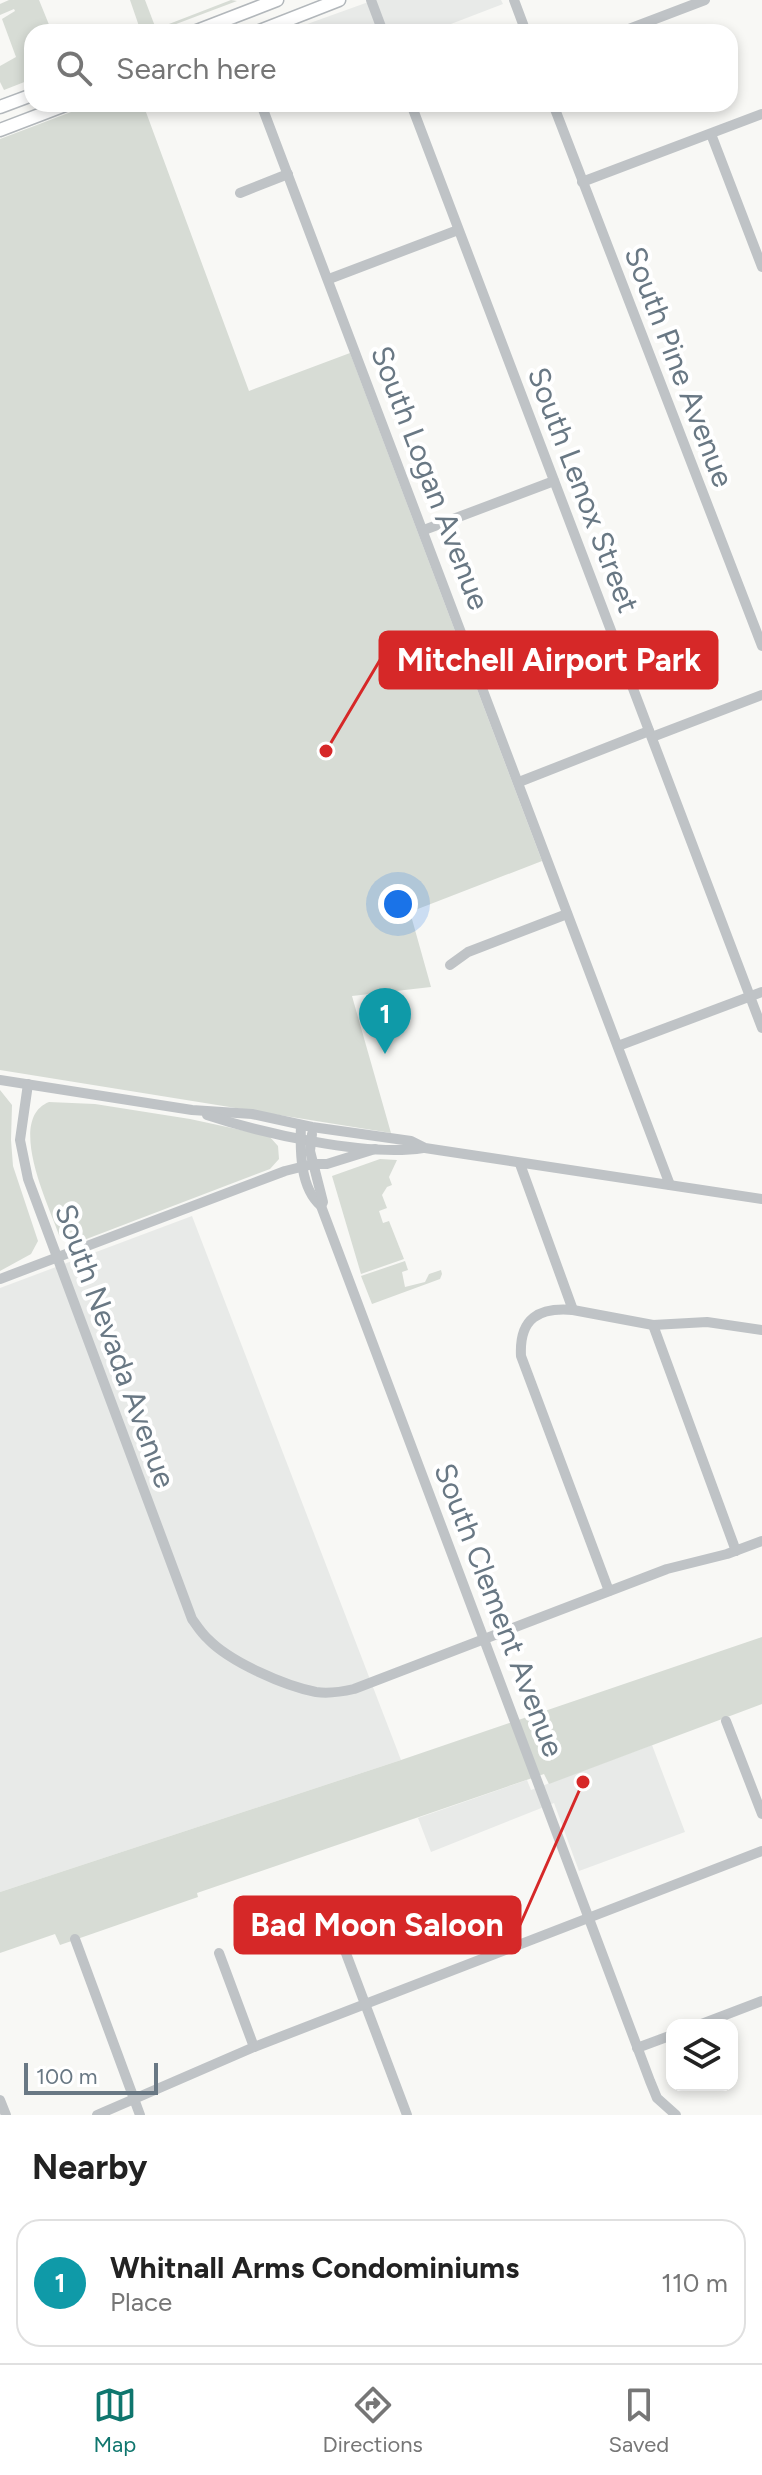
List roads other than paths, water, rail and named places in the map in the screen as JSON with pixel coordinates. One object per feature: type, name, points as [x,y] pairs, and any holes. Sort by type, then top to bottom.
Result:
[{"type":"main road","points":[[216,24],[277,0]]},
{"type":"main road","points":[[278,24],[339,0]]},
{"type":"main road","points":[[0,107],[24,98]]},
{"type":"main road","points":[[0,130],[47,112]]},
{"type":"street","points":[[371,0],[380,24]]},
{"type":"street","points":[[514,0],[523,24]]},
{"type":"street","points":[[642,24],[705,0]]},
{"type":"street","points":[[229,19],[231,24]]},
{"type":"street","name":"South Logan Avenue","points":[[264,112],[670,1185]]},
{"type":"street","name":"South Lenox Street","points":[[414,112],[762,1028]]},
{"type":"street","name":"South Pine Avenue","points":[[556,112],[762,646]]},
{"type":"street","points":[[582,182],[762,114]]},
{"type":"street","points":[[711,134],[762,267]]},
{"type":"street","points":[[240,193],[288,174]]},
{"type":"street","points":[[329,279],[458,230]]},
{"type":"street","points":[[424,530],[554,481]]},
{"type":"street","points":[[519,782],[762,695]]},
{"type":"street","points":[[450,965],[468,952],[567,914]]},
{"type":"street","points":[[618,1046],[762,992]]},
{"type":"street","points":[[0,1080],[192,1110],[252,1114],[307,1126],[411,1141],[425,1148],[520,1164],[762,1199]]},
{"type":"street","name":"South Nevada Avenue","points":[[28,1084],[20,1140],[22,1158],[56,1258],[192,1619],[208,1640],[231,1657],[288,1683],[318,1692],[335,1693],[354,1689],[485,1640]]},
{"type":"street","points":[[192,1110],[235,1125],[306,1139],[375,1149],[407,1151],[425,1148]]},
{"type":"street","name":"South Clement Avenue","points":[[307,1126],[307,1166],[323,1202],[321,1206],[637,2048],[657,2098],[676,2115]]},
{"type":"street","points":[[0,1279],[307,1166],[327,1164],[375,1149]]},
{"type":"street","points":[[520,1164],[573,1310]]},
{"type":"street","points":[[609,1591],[521,1356],[522,1336],[530,1320],[547,1310],[573,1310],[653,1325],[707,1322],[762,1330]]},
{"type":"street","points":[[653,1325],[736,1551]]},
{"type":"street","points":[[485,1640],[681,1564],[736,1551],[762,1541]]},
{"type":"street","points":[[726,1721],[762,1814]]},
{"type":"street","points":[[97,2115],[254,2047],[762,1851]]},
{"type":"street","points":[[330,1911],[407,2115]]},
{"type":"street","points":[[75,1939],[140,2115]]},
{"type":"street","points":[[219,1953],[254,2047]]},
{"type":"street","points":[[715,2019],[762,2001]]},
{"type":"street","points":[[637,2048],[666,2037]]},
{"type":"street","points":[[0,2100],[6,2115]]},
{"type":"place","name":"Mitchell Airport Park","points":[[326,751]]},
{"type":"place","name":"Whitnall Arms Condominiums","points":[[385,1054]]},
{"type":"place","name":"Bad Moon Saloon","points":[[583,1782]]}]
